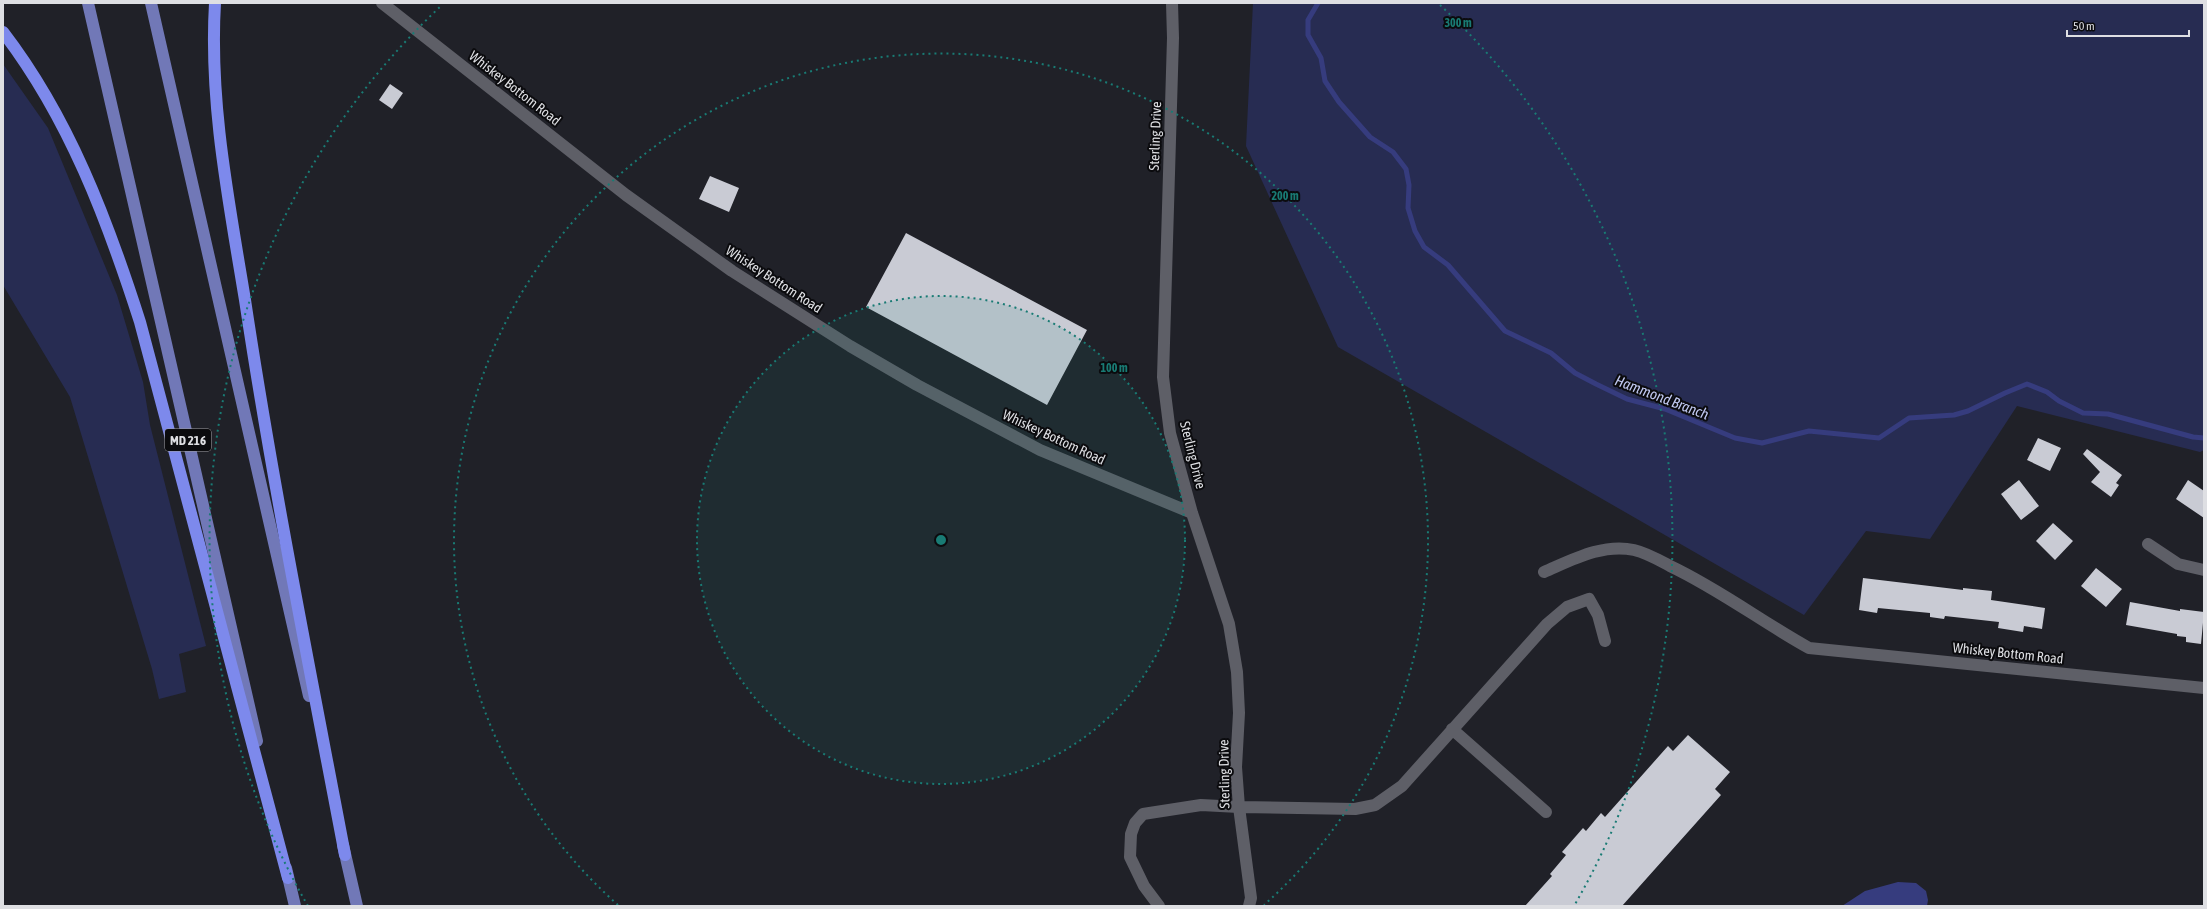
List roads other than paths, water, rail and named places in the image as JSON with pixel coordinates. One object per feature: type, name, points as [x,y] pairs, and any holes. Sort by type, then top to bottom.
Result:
[{"type":"highway","points":[[215,3],[215,74],[219,133],[264,426],[345,855]]},
{"type":"highway","points":[[3,32],[48,99],[88,178],[114,241],[140,322],[288,878]]},
{"type":"main road","name":"MD 216","points":[[88,3],[295,906]]},
{"type":"main road","points":[[151,3],[357,906]]},
{"type":"street","name":"Whiskey Bottom Road","points":[[382,3],[626,195],[732,271],[850,346],[917,385],[1040,450],[1192,513]]},
{"type":"street","name":"Sterling Drive","points":[[1172,3],[1173,38],[1163,377],[1170,433],[1192,513],[1229,624],[1237,672],[1239,713],[1236,767],[1238,807],[1251,898],[1249,906]]},
{"type":"street","points":[[2148,544],[2178,564],[2204,570]]},
{"type":"street","name":"Whiskey Bottom Road","points":[[1544,572],[1586,553],[1634,550],[1694,577],[1774,629],[1808,648],[2204,688]]},
{"type":"street","points":[[1159,906],[1144,886],[1130,857],[1131,834],[1135,823],[1143,814],[1201,805],[1355,809],[1375,805],[1402,786],[1547,624],[1567,607],[1589,599],[1598,615],[1605,641]]},
{"type":"street","points":[[1452,730],[1546,812]]},
{"type":"waterway","name":"Hammond Branch","points":[[1318,3],[1308,20],[1308,35],[1321,58],[1325,81],[1339,102],[1370,137],[1393,152],[1406,169],[1409,185],[1408,208],[1415,231],[1424,247],[1448,265],[1505,331],[1551,353],[1575,373],[1596,384],[1627,399],[1665,409],[1735,438],[1762,443],[1809,431],[1879,438],[1909,418],[1954,415],[1968,411],[2027,384],[2047,392],[2059,401],[2083,413],[2108,414],[2193,437],[2204,438]]}]
